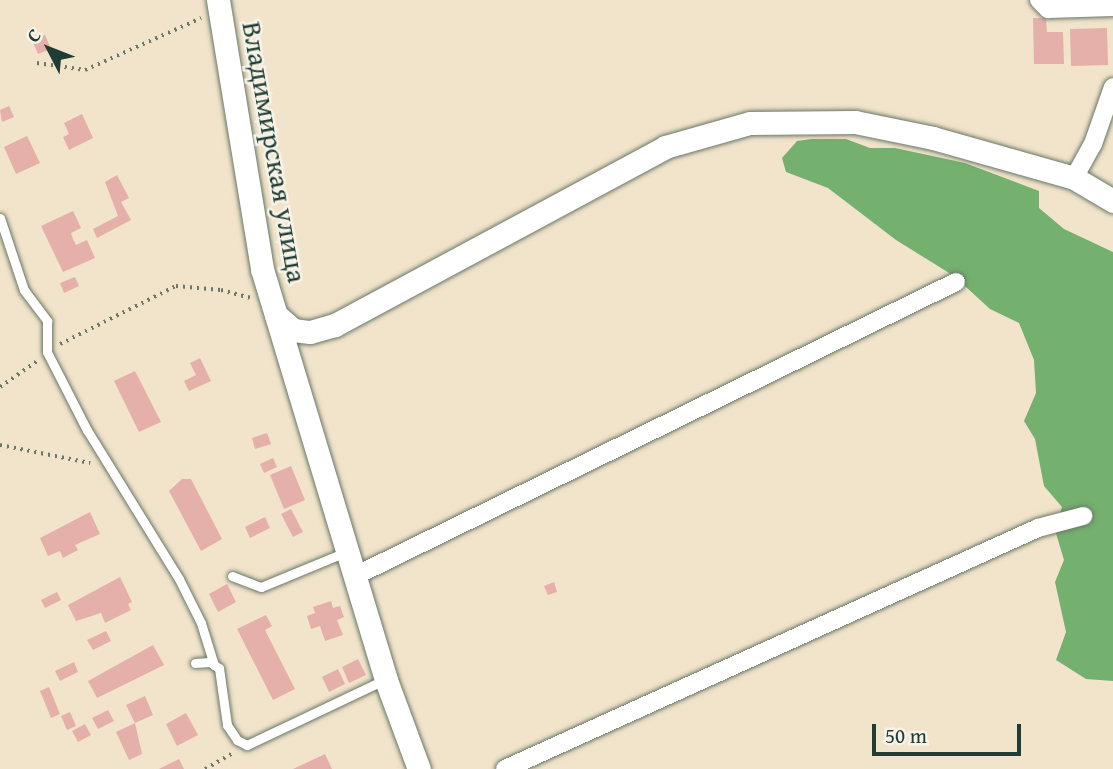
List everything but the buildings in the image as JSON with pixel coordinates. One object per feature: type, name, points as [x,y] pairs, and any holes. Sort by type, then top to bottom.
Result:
[{"type":"street","points":[[1039,0],[1048,9],[1113,7]]},
{"type":"street","name":"Владимирская улица","points":[[219,4],[262,269],[386,680],[419,769]]},
{"type":"street","points":[[1074,178],[1093,144],[1113,88]]},
{"type":"street","points":[[274,310],[293,330],[310,332],[335,325],[665,147],[750,122],[855,122],[990,152],[1074,178],[1113,201]]},
{"type":"street","points":[[355,576],[956,282]]},
{"type":"street","points":[[505,769],[1038,528],[1083,516]]},
{"type":"lane","points":[[0,218],[24,290],[47,321],[47,352],[107,460],[179,579],[201,623],[215,665],[219,668],[228,725],[237,740],[247,745],[386,680]]},
{"type":"lane","points":[[232,576],[261,587],[348,551]]},
{"type":"lane","points":[[195,663],[215,665]]},
{"type":"path","points":[[37,63],[85,70],[219,4]]},
{"type":"path","points":[[0,387],[47,352],[176,286],[221,289],[274,310]]},
{"type":"path","points":[[0,445],[87,464],[107,460]]},
{"type":"path","points":[[205,769],[247,745]]},
{"type":"green space","points":[[846,139],[870,148],[895,148],[965,163],[1039,191],[1039,208],[1064,229],[1113,252],[1113,681],[1086,679],[1056,660],[1066,632],[1055,582],[1064,560],[1055,530],[1062,507],[1044,486],[1035,439],[1024,421],[1036,393],[1034,360],[1019,323],[990,309],[954,276],[896,240],[828,188],[786,172],[782,158],[797,141]]}]
